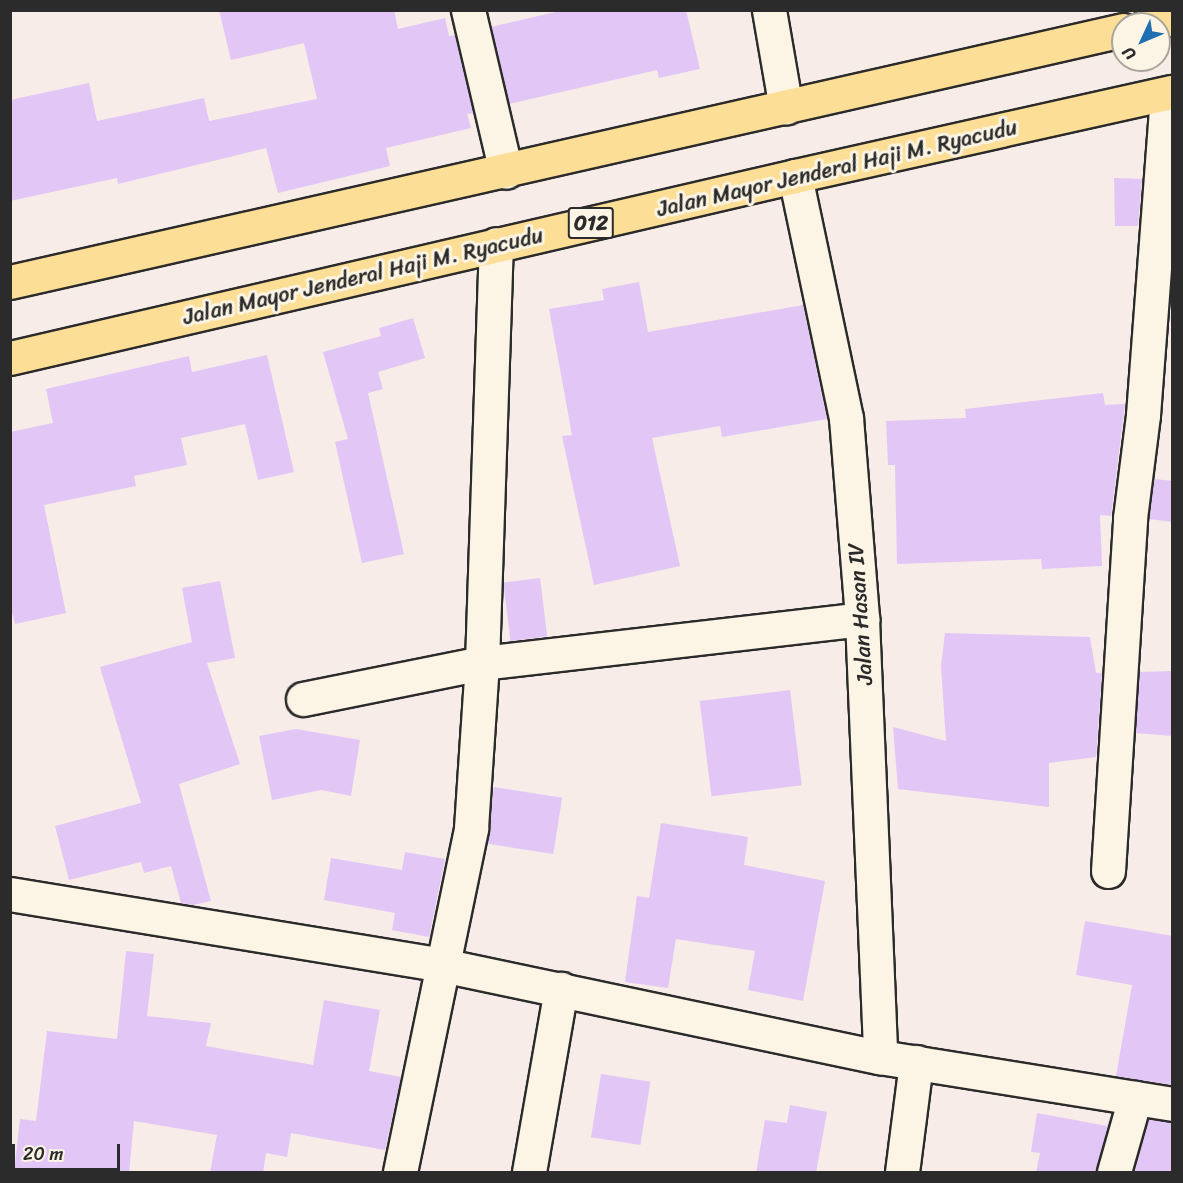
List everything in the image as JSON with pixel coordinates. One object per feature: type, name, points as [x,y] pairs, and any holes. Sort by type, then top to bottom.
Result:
[{"type":"main road","points":[[10,282],[506,172],[1111,33]]},
{"type":"main road","name":"Jalan Mayor Jenderal Haji M. Ryacudu","points":[[10,358],[496,244],[1170,93]]},
{"type":"street","points":[[468,10],[506,172]]},
{"type":"street","points":[[769,10],[786,108]]},
{"type":"street","points":[[1108,872],[1130,518],[1143,415],[1170,93]]},
{"type":"street","name":"Jalan Hasan IV","points":[[795,176],[820,279],[846,417],[862,619],[880,1057]]},
{"type":"street","points":[[400,1173],[471,828],[482,663],[496,244]]},
{"type":"street","points":[[303,699],[482,663],[862,619]]},
{"type":"street","points":[[10,894],[442,965],[880,1057],[1173,1104]]},
{"type":"street","points":[[529,1173],[561,989]]},
{"type":"street","points":[[902,1173],[916,1062]]},
{"type":"street","points":[[1114,1173],[1135,1098]]},
{"type":"building","points":[[219,10],[394,10],[398,29],[445,18],[449,36],[455,35],[473,113],[467,114],[471,128],[386,148],[390,166],[278,193],[266,148],[118,184],[117,178],[10,201],[10,100],[89,83],[97,121],[204,98],[209,121],[317,99],[304,43],[231,60]]},
{"type":"building","points":[[564,10],[686,10],[700,69],[659,78],[657,70],[509,104],[491,27]]},
{"type":"building","points":[[1114,178],[1142,179],[1138,226],[1115,226]]},
{"type":"building","points":[[639,282],[648,332],[803,305],[827,419],[722,437],[720,426],[652,438],[680,566],[594,585],[562,436],[572,435],[549,309],[604,300],[602,289]]},
{"type":"building","points":[[413,318],[425,358],[378,372],[383,389],[368,393],[404,554],[362,563],[335,442],[348,439],[323,352],[381,336],[379,328]]},
{"type":"building","points":[[267,355],[294,472],[258,480],[245,424],[181,438],[187,465],[134,476],[136,486],[44,505],[66,613],[15,624],[10,605],[10,432],[53,423],[46,389],[189,356],[192,372]]},
{"type":"building","points":[[1103,393],[1105,405],[1125,404],[1111,516],[1100,515],[1102,566],[1042,569],[1041,559],[897,564],[895,465],[888,465],[886,421],[966,418],[965,409]]},
{"type":"building","points":[[1154,479],[1173,481],[1173,522],[1149,519]]},
{"type":"building","points":[[540,578],[547,637],[510,641],[503,583]]},
{"type":"building","points":[[220,581],[235,658],[207,663],[240,764],[179,784],[211,901],[193,905],[181,903],[171,866],[144,873],[141,862],[69,880],[55,826],[141,803],[100,667],[192,642],[182,588]]},
{"type":"building","points":[[945,633],[1090,637],[1096,673],[1102,673],[1096,757],[1049,763],[1049,807],[898,789],[893,727],[946,741],[941,666]]},
{"type":"building","points":[[1173,671],[1173,736],[1135,733],[1139,672]]},
{"type":"building","points":[[790,690],[802,785],[711,796],[700,701]]},
{"type":"building","points":[[296,729],[360,740],[351,796],[321,790],[272,800],[259,736]]},
{"type":"building","points":[[494,787],[562,798],[553,854],[485,843]]},
{"type":"building","points":[[661,823],[748,837],[744,865],[825,881],[803,1001],[748,990],[755,951],[676,939],[668,988],[625,982],[637,896],[649,898]]},
{"type":"building","points":[[405,852],[445,859],[429,937],[392,930],[395,913],[324,900],[331,858],[402,870]]},
{"type":"building","points":[[1085,921],[1173,936],[1173,1085],[1116,1076],[1132,985],[1076,975]]},
{"type":"building","points":[[126,951],[154,954],[147,1016],[211,1023],[206,1046],[313,1065],[324,1000],[380,1010],[369,1071],[401,1077],[385,1150],[291,1133],[287,1157],[266,1153],[263,1173],[210,1173],[217,1135],[134,1121],[129,1173],[14,1173],[20,1119],[36,1121],[47,1031],[117,1039]]},
{"type":"building","points":[[601,1074],[650,1082],[640,1145],[591,1137]]},
{"type":"building","points":[[790,1105],[827,1112],[816,1173],[756,1173],[765,1120],[787,1123]]},
{"type":"building","points":[[1037,1113],[1107,1126],[1111,1113],[1096,1173],[1036,1173],[1040,1153],[1031,1152]]},
{"type":"building","points":[[1148,1119],[1173,1122],[1173,1173],[1133,1173]]}]
